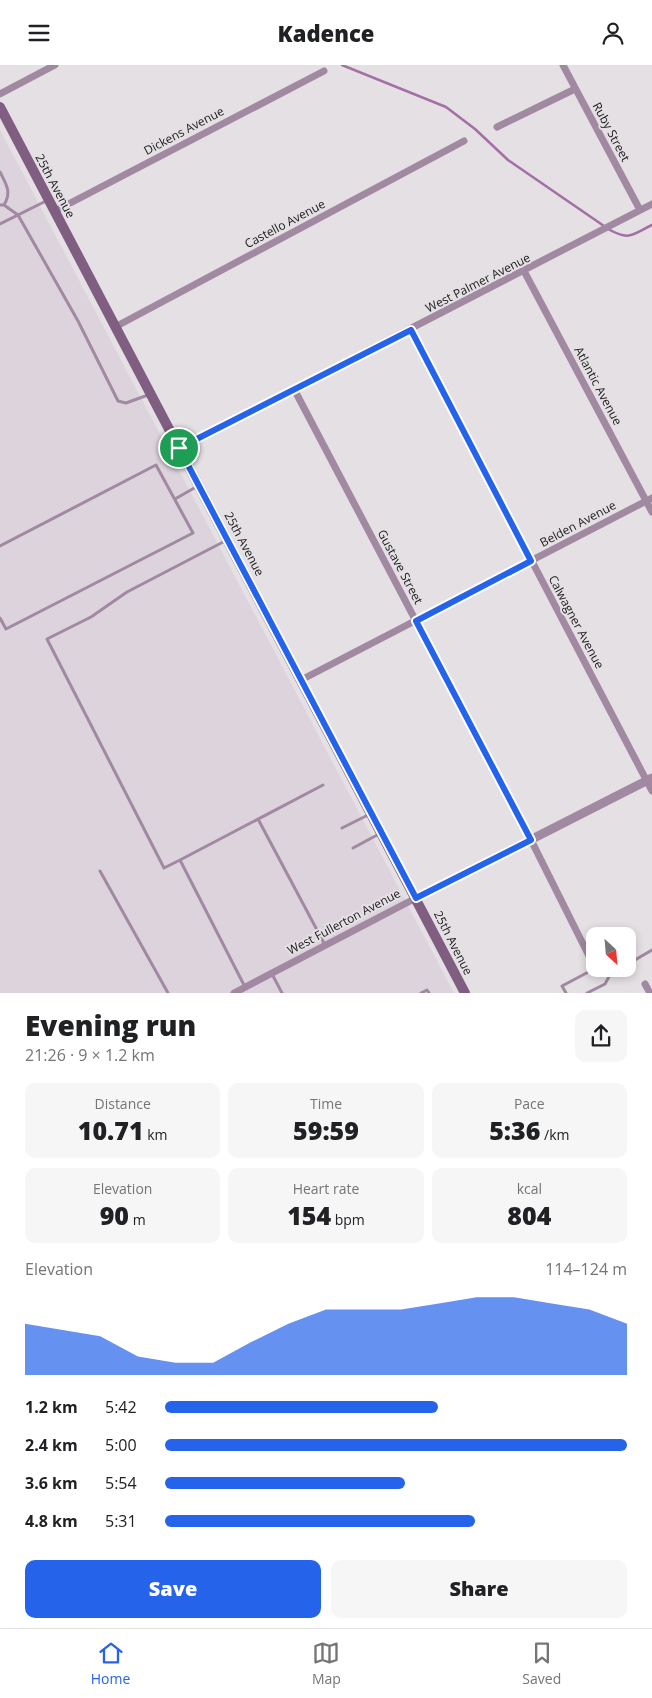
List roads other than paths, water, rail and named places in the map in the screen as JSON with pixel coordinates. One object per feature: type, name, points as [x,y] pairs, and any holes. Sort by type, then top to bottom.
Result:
[{"type":"main road","name":"25th Avenue","points":[[0,107],[465,993]]},
{"type":"street","points":[[0,93],[55,65]]},
{"type":"street","name":"Ruby Street","points":[[563,65],[640,210]]},
{"type":"street","name":"Dickens Avenue","points":[[55,211],[324,71]]},
{"type":"street","points":[[497,127],[575,89]]},
{"type":"street","name":"Castello Avenue","points":[[115,327],[464,141]]},
{"type":"street","name":"West Palmer Avenue","points":[[179,448],[652,204]]},
{"type":"street","name":"Atlantic Avenue","points":[[524,271],[649,499],[652,512]]},
{"type":"street","name":"Calwagner Avenue","points":[[411,330],[531,561],[649,779],[652,791]]},
{"type":"street","name":"Gustave Street","points":[[294,389],[586,948]]},
{"type":"street","name":"Belden Avenue","points":[[301,680],[649,499]]},
{"type":"street","name":"West Fullerton Avenue","points":[[234,993],[649,779]]},
{"type":"street","points":[[645,984],[650,993]]},
{"type":"lane","points":[[0,172],[9,192],[8,198],[2,205],[18,215],[78,321],[118,401],[126,403],[151,394]]},
{"type":"lane","points":[[0,224],[48,199]]},
{"type":"lane","points":[[0,547],[156,465],[193,533],[6,629],[0,618]]},
{"type":"lane","points":[[175,499],[199,486]]},
{"type":"lane","points":[[227,540],[126,592],[90,617],[48,639],[164,868],[323,785]]},
{"type":"lane","points":[[342,828],[371,813]]},
{"type":"lane","points":[[258,819],[325,945]]},
{"type":"lane","points":[[353,848],[382,833]]},
{"type":"lane","points":[[180,860],[245,987]]},
{"type":"lane","points":[[100,871],[168,993]]},
{"type":"lane","points":[[636,959],[652,950]]},
{"type":"lane","points":[[272,973],[282,993]]},
{"type":"lane","points":[[566,993],[562,986],[586,973]]},
{"type":"lane","points":[[587,993],[605,984],[608,977]]},
{"type":"lane","points":[[421,993],[427,989],[429,993]]},
{"type":"waterway","points":[[342,65],[446,107],[475,129],[508,160],[604,226]]},
{"type":"waterway","points":[[608,229],[626,236],[635,234],[652,225]]}]
